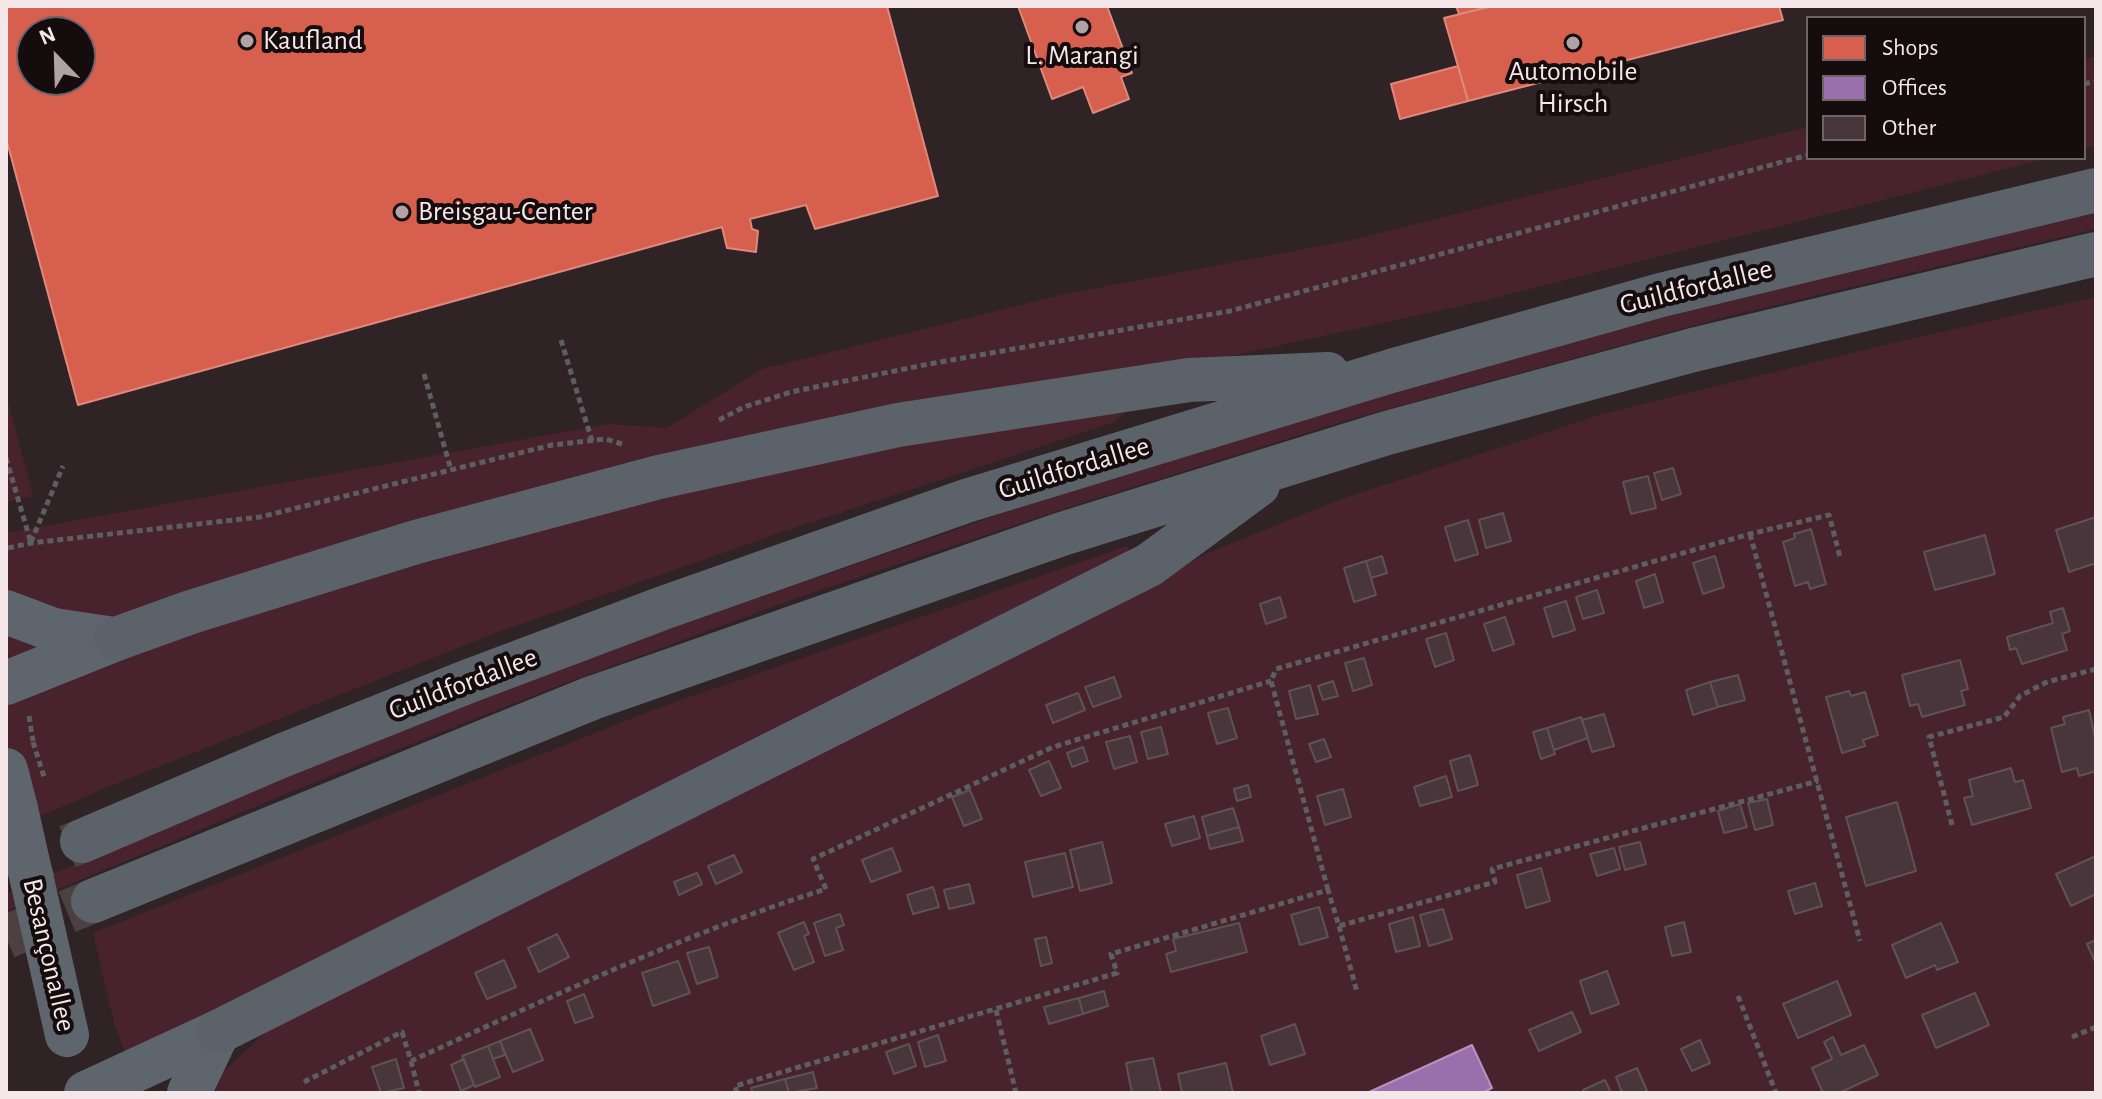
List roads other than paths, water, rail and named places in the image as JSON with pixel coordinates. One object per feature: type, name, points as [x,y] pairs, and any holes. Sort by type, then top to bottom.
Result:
[{"type":"highway","name":"Guildfordallee","points":[[82,841],[281,756],[469,681],[663,608],[966,501],[1391,371],[1661,295],[2096,190]]},
{"type":"highway","points":[[93,901],[592,698],[1062,534],[1387,433],[1693,350],[2096,254]]},
{"type":"highway","points":[[116,639],[191,612],[431,538],[659,477],[898,425],[1189,380],[1391,371]]},
{"type":"highway","points":[[218,1032],[1149,565],[1285,464]]},
{"type":"main road","points":[[6,612],[54,630],[116,639]]},
{"type":"main road","points":[[6,683],[116,639]]},
{"type":"main road","name":"Besançonallee","points":[[6,770],[67,1035],[84,1093]]},
{"type":"main road","points":[[84,1093],[218,1032]]},
{"type":"main road","points":[[189,1093],[218,1032]]},
{"type":"tunnel","points":[[6,871],[82,841]]},
{"type":"tunnel","points":[[6,937],[93,901]]},
{"type":"place","name":"L. Marangi","points":[[1082,27]]},
{"type":"place","name":"Kaufland","points":[[247,41]]},
{"type":"place","name":"Automobile Hirsch","points":[[1573,43]]},
{"type":"place","name":"Breisgau-Center","points":[[402,212]]}]
